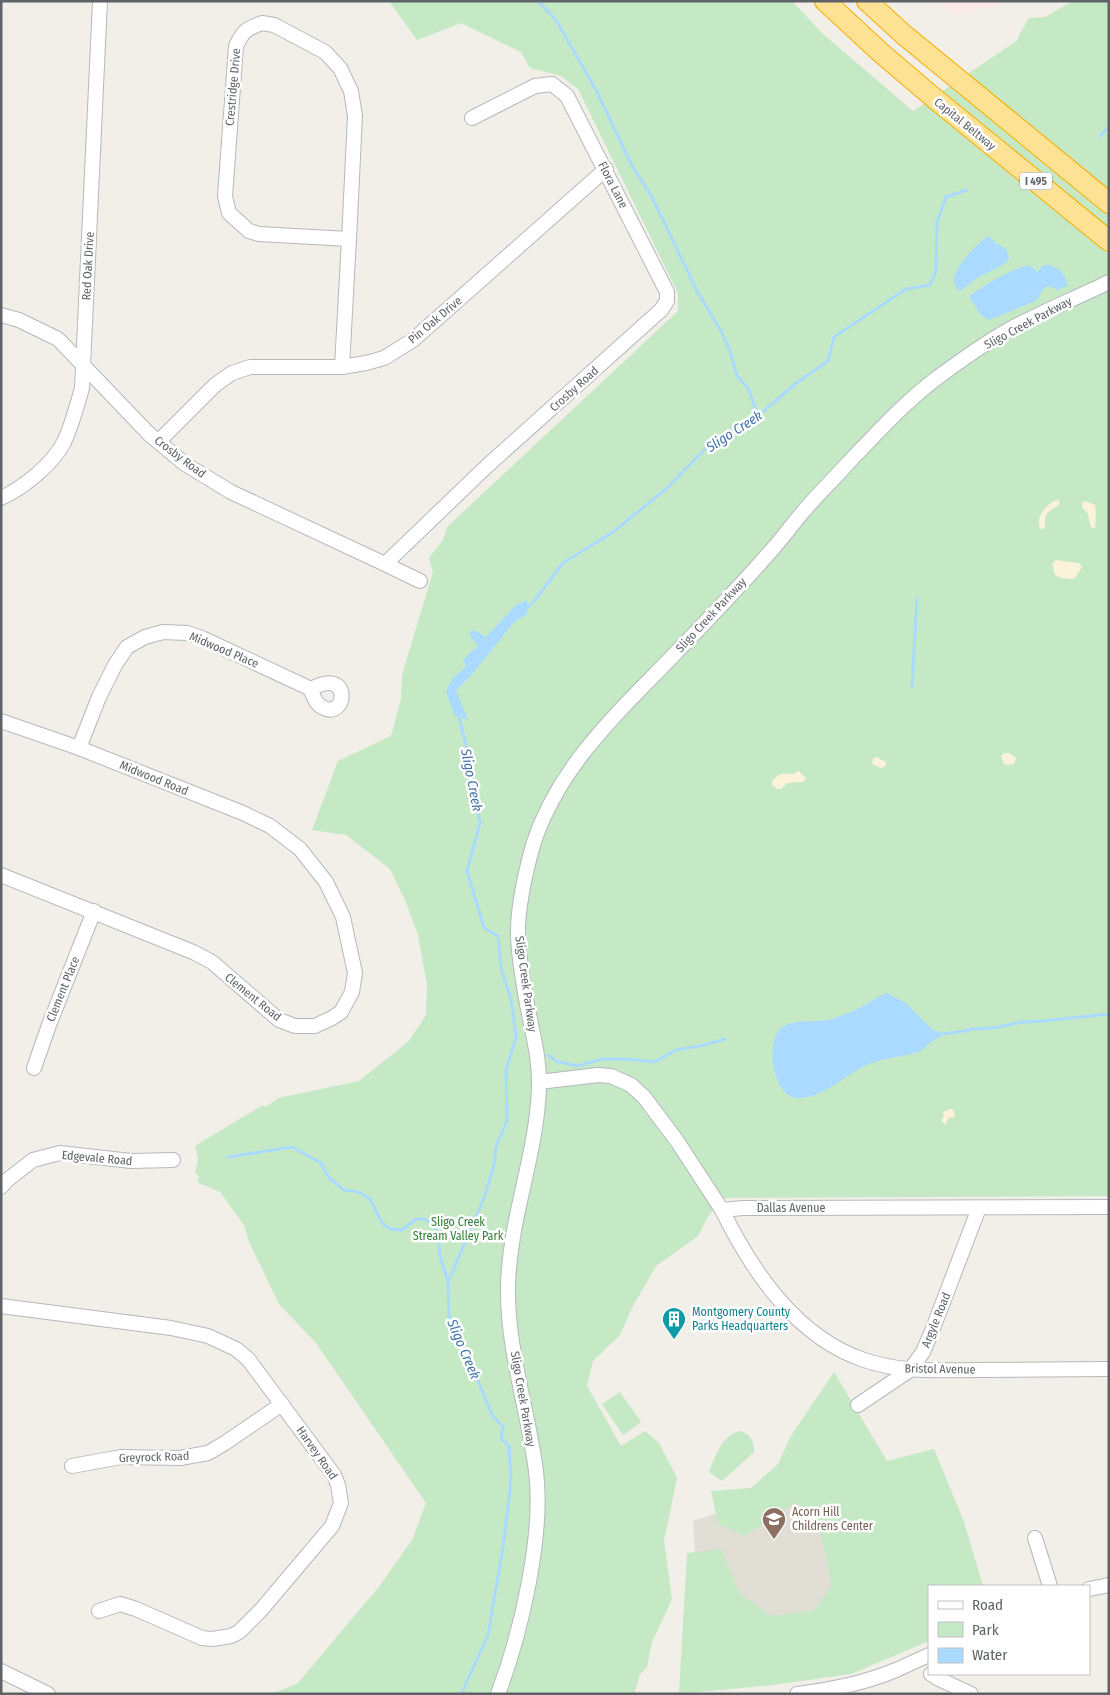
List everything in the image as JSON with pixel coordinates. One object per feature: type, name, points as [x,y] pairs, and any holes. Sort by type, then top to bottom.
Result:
[{"type":"highway","name":"Capital Beltway","points":[[826,1],[880,52],[962,122],[1109,242]]},
{"type":"highway","name":"I 495","points":[[867,1],[903,34],[1109,202]]},
{"type":"street","name":"Red Oak Drive","points":[[1,498],[15,491],[48,464],[63,444],[70,429],[82,388],[100,1]]},
{"type":"street","name":"Crestridge Drive","points":[[342,367],[349,239],[355,116],[351,90],[340,68],[324,52],[274,25],[262,23],[252,26],[242,33],[236,46],[225,196],[230,213],[248,231],[259,234],[349,239]]},
{"type":"street","name":"Flora Lane","points":[[472,118],[535,86],[552,84],[567,96],[667,292]]},
{"type":"street","name":"Pin Oak Drive","points":[[159,441],[215,384],[232,373],[250,367],[342,367],[366,364],[384,358],[413,340],[606,170]]},
{"type":"street","name":"Sligo Creek Parkway","points":[[498,1694],[515,1644],[527,1589],[537,1516],[535,1468],[511,1337],[508,1289],[512,1240],[534,1137],[538,1110],[539,1082],[537,1057],[523,981],[518,935],[521,895],[534,844],[552,800],[580,754],[606,724],[672,658],[883,426],[929,384],[1007,331],[1109,282]]},
{"type":"street","name":"Crosby Road","points":[[385,564],[487,466],[661,310],[667,301],[667,292]]},
{"type":"street","name":"Crosby Road","points":[[1,315],[19,320],[58,339],[149,434],[185,464],[231,492],[420,581]]},
{"type":"street","name":"Midwood Place","points":[[79,748],[114,665],[127,647],[145,637],[162,632],[186,633],[202,638],[311,689]]},
{"type":"street","name":"Midwood Road","points":[[1,721],[79,748],[243,813],[270,826],[300,849]]},
{"type":"street","name":"Clement Road","points":[[1,875],[193,952],[212,962],[279,1020],[295,1026],[315,1026],[341,1012],[352,992],[355,973],[343,917],[326,882],[300,849]]},
{"type":"street","name":"Clement Place","points":[[34,1068],[49,1024],[94,911]]},
{"type":"street","points":[[539,1082],[598,1075],[611,1076],[631,1085],[644,1097],[671,1134],[722,1210]]},
{"type":"street","name":"Edgevale Road","points":[[1,1187],[6,1180],[33,1160],[60,1153],[131,1161],[173,1160]]},
{"type":"street","name":"Dallas Avenue","points":[[722,1210],[743,1208],[1109,1207]]},
{"type":"street","name":"Argyle Road","points":[[858,1405],[910,1370],[923,1352],[979,1208]]},
{"type":"street","name":"Bristol Avenue","points":[[722,1210],[737,1242],[776,1296],[796,1318],[844,1352],[864,1360],[910,1370],[1109,1369]]},
{"type":"street","name":"Harvey Road","points":[[1,1306],[170,1328],[208,1336],[242,1354],[282,1404],[334,1475],[338,1485],[341,1504],[332,1526],[261,1610],[239,1632],[231,1636],[212,1639],[202,1638],[136,1609],[120,1604],[100,1611]]},
{"type":"street","name":"Greyrock Road","points":[[72,1466],[121,1457],[180,1458],[208,1453],[225,1444],[282,1404]]},
{"type":"street","points":[[1035,1538],[1050,1585]]},
{"type":"street","points":[[1090,1589],[1109,1585]]},
{"type":"street","points":[[797,1694],[828,1690],[860,1681],[895,1670],[928,1655]]},
{"type":"street","points":[[914,1662],[928,1672]]},
{"type":"street","points":[[1,1671],[48,1694]]},
{"type":"street","points":[[933,1675],[967,1692]]},
{"type":"street","points":[[950,1675],[967,1692]]},
{"type":"street","points":[[505,1676],[513,1694]]},
{"type":"shaded area","points":[[939,1],[1010,1],[992,7],[953,15]]},
{"type":"shaded area","name":"Acorn Hill Childrens Center","points":[[821,1478],[857,1615],[700,1634],[693,1521]]},
{"type":"green space","name":"Sligo Creek Stream Valley Park","points":[[389,1],[792,1],[823,34],[913,111],[1018,40],[1029,18],[1045,17],[1073,1],[1109,1],[1109,1196],[725,1198],[709,1215],[698,1236],[656,1266],[633,1306],[620,1335],[593,1361],[587,1386],[621,1446],[645,1431],[659,1443],[677,1478],[664,1541],[672,1599],[652,1642],[647,1667],[640,1674],[634,1694],[270,1694],[297,1684],[378,1588],[412,1540],[426,1503],[316,1343],[279,1304],[249,1242],[244,1225],[220,1192],[197,1182],[199,1176],[195,1173],[198,1159],[195,1146],[263,1105],[266,1107],[278,1098],[359,1081],[409,1041],[426,1015],[427,985],[418,935],[405,900],[390,869],[346,835],[312,830],[338,761],[391,736],[401,699],[402,675],[433,572],[429,558],[443,540],[447,527],[678,311],[678,293],[578,89],[561,76],[530,68],[521,52],[461,23],[417,40]]},
{"type":"green space","points":[[834,1372],[887,1461],[934,1449],[964,1522],[983,1585],[928,1585],[928,1641],[851,1674],[773,1685],[679,1694],[687,1553],[721,1549],[740,1594],[771,1616],[814,1610],[832,1586],[819,1526],[796,1502],[745,1536],[718,1524],[711,1491],[751,1488],[778,1464],[791,1436]]},
{"type":"green space","points":[[620,1392],[641,1422],[623,1435],[602,1404]]},
{"type":"green space","points":[[740,1431],[751,1438],[754,1452],[722,1481],[709,1472],[724,1442],[728,1437]]},
{"type":"sand","points":[[1058,500],[1060,504],[1046,515],[1045,527],[1042,530],[1039,522],[1042,512],[1049,504]]},
{"type":"sand","points":[[1085,501],[1095,505],[1095,528],[1092,528],[1090,525],[1088,514],[1082,507],[1082,503]]},
{"type":"sand","points":[[1056,560],[1079,563],[1082,567],[1075,578],[1061,578],[1054,573],[1052,564]]},
{"type":"sand","points":[[1004,753],[1009,753],[1016,758],[1014,764],[1004,764],[1001,756]]},
{"type":"sand","points":[[877,757],[887,763],[884,767],[881,768],[872,764],[873,758]]},
{"type":"sand","points":[[799,771],[806,778],[803,782],[787,783],[781,789],[777,789],[772,785],[772,781],[780,774],[793,774]]},
{"type":"sand","points":[[953,1109],[955,1117],[949,1118],[945,1125],[941,1120],[944,1116],[943,1113]]},
{"type":"water","points":[[989,236],[996,244],[1006,249],[1009,259],[960,291],[954,282],[957,270],[973,250]]},
{"type":"water","points":[[1044,265],[1057,268],[1066,278],[1067,286],[1058,290],[1049,286],[1044,288],[1036,301],[989,320],[981,315],[969,297],[989,283],[1018,269],[1031,266],[1037,272]]},
{"type":"water","points":[[527,600],[528,609],[526,615],[515,621],[470,677],[456,690],[468,720],[454,715],[446,691],[453,678],[466,666],[463,661],[469,653],[478,647],[469,633],[474,630],[486,637],[516,605]]},
{"type":"water","points":[[887,993],[906,1003],[934,1031],[942,1034],[940,1037],[918,1052],[869,1064],[816,1095],[799,1098],[790,1096],[783,1090],[774,1070],[773,1058],[775,1036],[780,1029],[792,1023],[832,1019],[866,1005]]},
{"type":"waterway","points":[[538,1],[556,20],[596,90],[631,164],[652,197],[697,291],[721,331],[730,351],[737,376],[748,388],[758,415]]},
{"type":"waterway","points":[[1100,136],[1109,127]]},
{"type":"waterway","name":"Sligo Creek","points":[[525,610],[563,563],[613,532],[666,489],[709,445],[750,423],[795,384],[828,361],[834,337],[906,289],[930,285],[936,271],[937,222],[946,197],[967,190]]},
{"type":"waterway","points":[[912,687],[917,599]]},
{"type":"waterway","name":"Sligo Creek","points":[[458,714],[471,764],[480,823],[467,871],[484,928],[498,936],[501,969],[511,999],[516,1037],[506,1070],[507,1121],[496,1146],[494,1165],[484,1198],[448,1282],[449,1318],[455,1324],[492,1415],[503,1427],[501,1438],[509,1446],[511,1481],[503,1547],[488,1635],[461,1694]]},
{"type":"waterway","points":[[942,1034],[972,1029],[994,1028],[1022,1022],[1109,1014]]},
{"type":"waterway","points":[[548,1055],[556,1061],[577,1066],[602,1059],[655,1062],[676,1050],[725,1039]]},
{"type":"waterway","points":[[228,1157],[292,1147],[321,1163],[329,1178],[344,1190],[359,1192],[370,1199],[382,1223],[390,1229],[402,1230],[416,1219],[424,1219],[431,1223],[438,1233],[440,1256],[448,1281]]},
{"type":"place","name":"Montgomery County Parks Headquarters","points":[[674,1340]]},
{"type":"place","name":"Acorn Hill Childrens Center","points":[[774,1540]]}]
